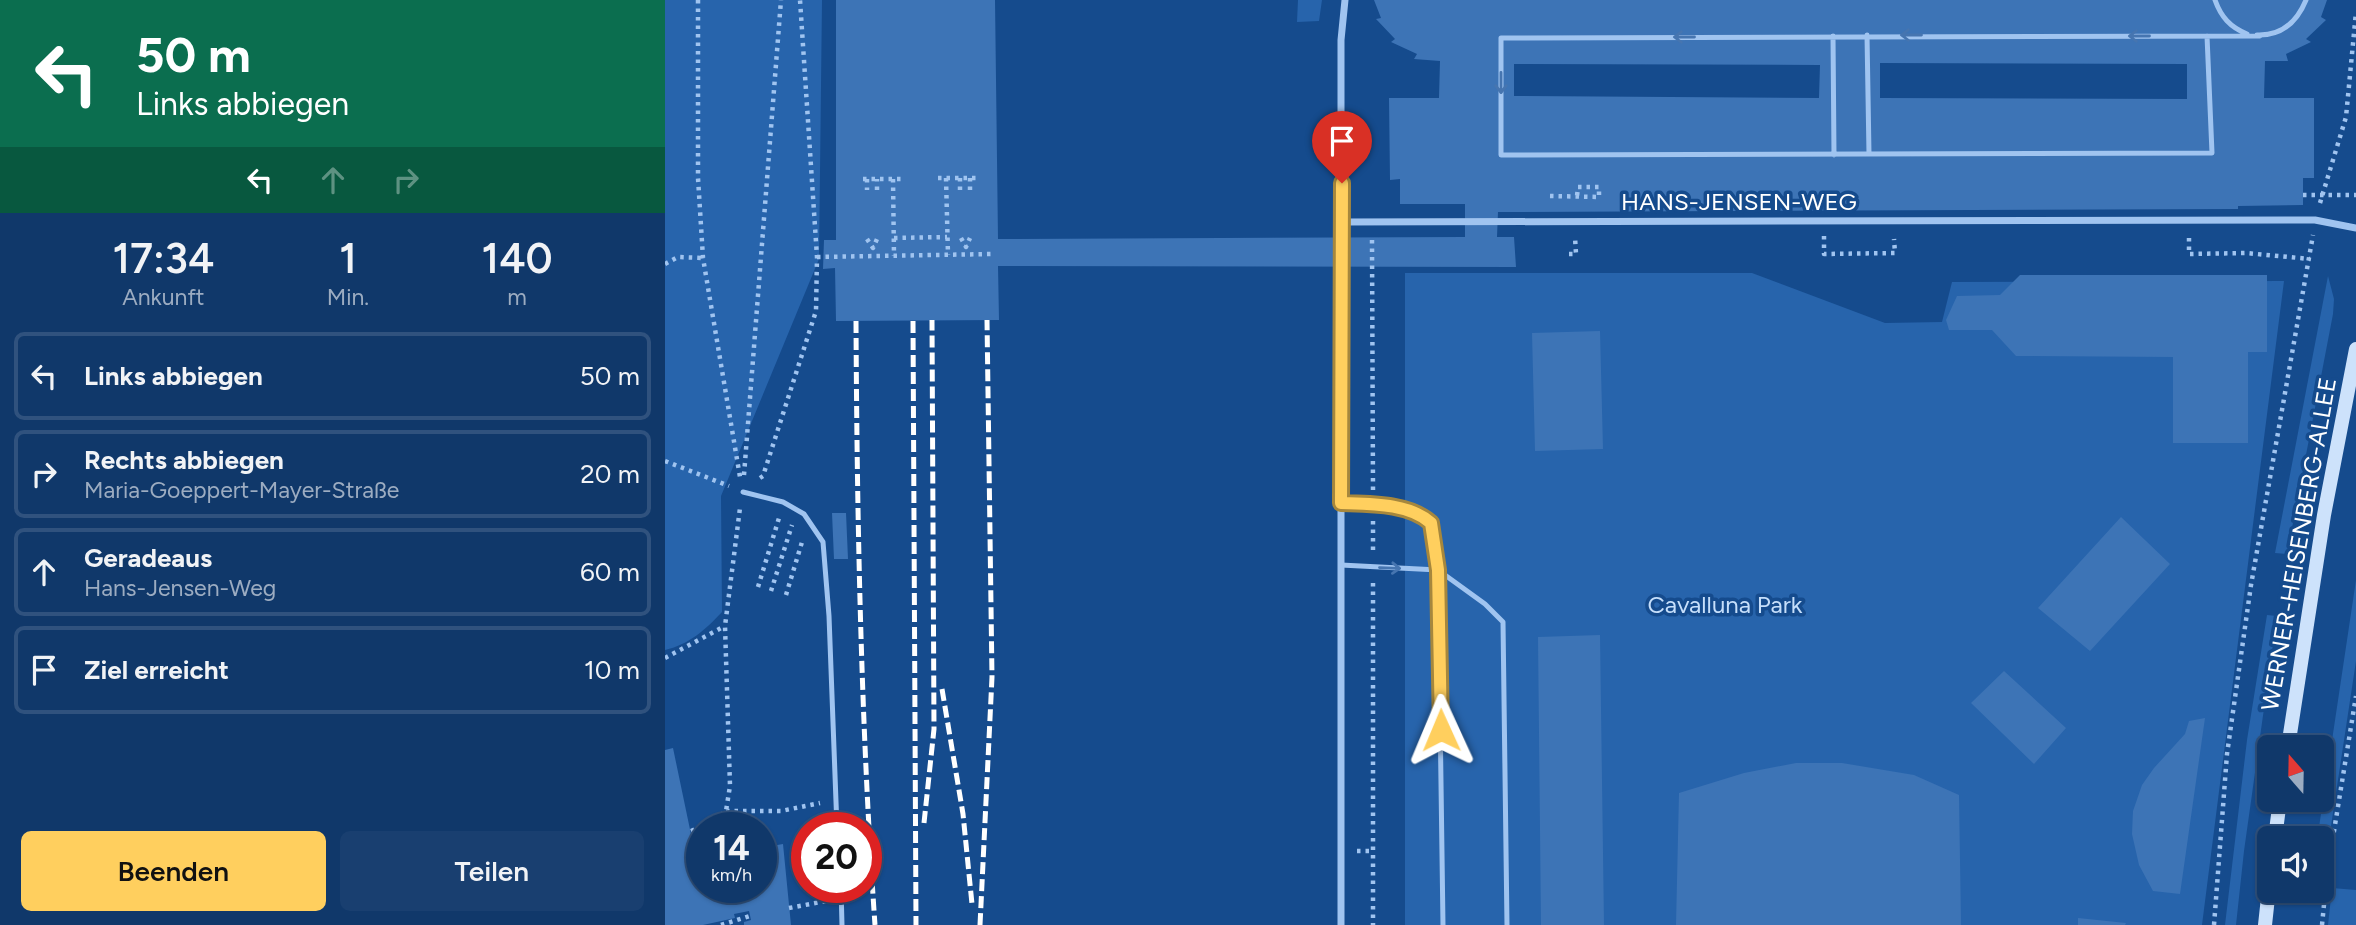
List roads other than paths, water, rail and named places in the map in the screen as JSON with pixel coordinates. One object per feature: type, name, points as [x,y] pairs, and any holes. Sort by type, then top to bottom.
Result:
[{"type":"street","points":[[1341,925],[1341,40],[1345,0]]},
{"type":"street","name":"HANS-JENSEN-WEG","points":[[1343,222],[2315,220],[2356,228]]},
{"type":"street","name":"WERNER-HEISENBERG-ALLEE","points":[[2290,735],[2325,515],[2356,349]]},
{"type":"street","points":[[2265,925],[2267,903]]},
{"type":"lane","points":[[2215,0],[2221,15],[2231,26],[2260,36]]},
{"type":"lane","points":[[2207,36],[2212,153],[1501,155],[1501,38],[1867,35],[2260,36],[2276,33],[2290,26],[2306,0]]},
{"type":"lane","points":[[1867,35],[1869,154]]},
{"type":"lane","points":[[1833,36],[1834,155]]},
{"type":"lane","points":[[743,492],[783,502],[804,514],[823,542],[829,615],[836,812]]},
{"type":"lane","points":[[1341,503],[1373,504],[1420,513],[1431,523],[1438,570],[1443,925]]},
{"type":"lane","points":[[1341,565],[1438,570],[1485,604],[1503,622],[1507,925]]},
{"type":"lane","points":[[841,903],[842,925]]},
{"type":"railway","points":[[924,823],[934,729],[932,320]]},
{"type":"railway","points":[[980,925],[992,677],[987,320]]},
{"type":"railway","points":[[856,321],[861,623],[875,925]]},
{"type":"railway","points":[[913,321],[916,925]]},
{"type":"railway","points":[[942,689],[963,814],[972,904]]},
{"type":"park label","name":"Cavalluna Park","points":[[1725,605]]}]
